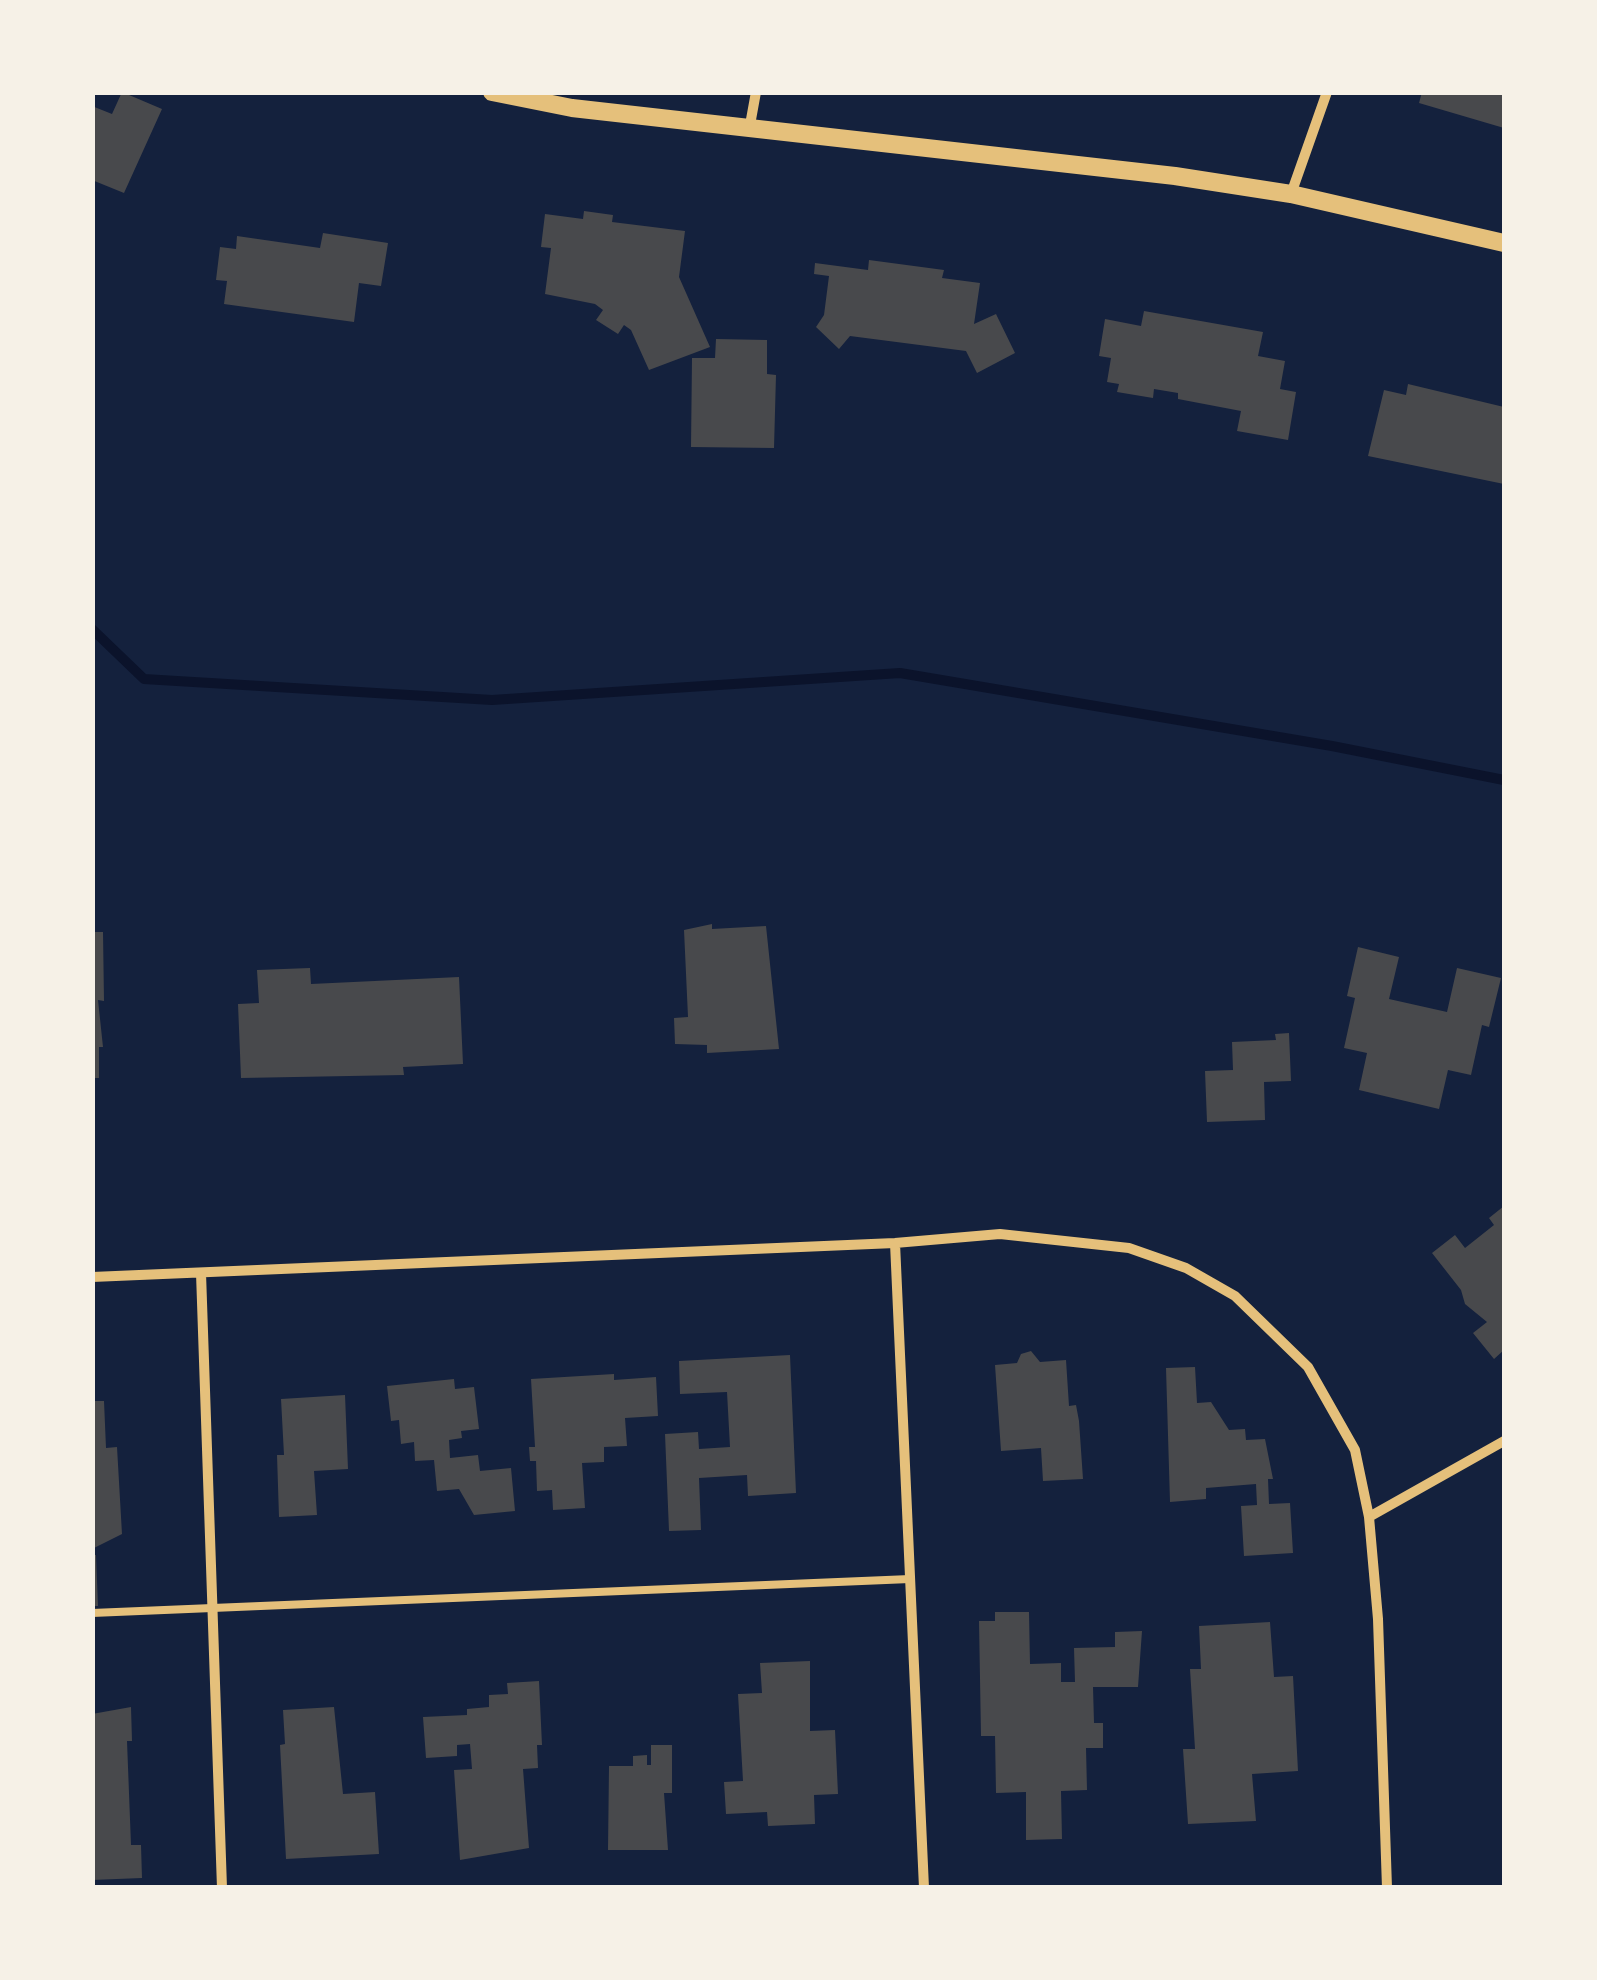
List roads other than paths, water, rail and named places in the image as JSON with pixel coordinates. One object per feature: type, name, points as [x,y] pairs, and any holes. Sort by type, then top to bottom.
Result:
[{"type":"street","points":[[492,92],[572,108],[750,125],[1291,194],[1504,243]]},
{"type":"street","points":[[750,125],[756,92]]},
{"type":"street","points":[[1291,194],[1327,92]]},
{"type":"street","points":[[92,1278],[895,1243],[1000,1234],[1078,1239],[1137,1249],[1186,1268],[1235,1296],[1308,1367],[1356,1450],[1369,1517],[1378,1619],[1387,1888]]},
{"type":"street","points":[[895,1243],[924,1888]]},
{"type":"street","points":[[201,1273],[222,1888]]},
{"type":"street","points":[[1369,1517],[1504,1441]]},
{"type":"lane","points":[[92,1612],[910,1579]]},
{"type":"waterway","points":[[92,629],[144,679],[492,700],[900,673],[1332,746],[1504,780]]}]
